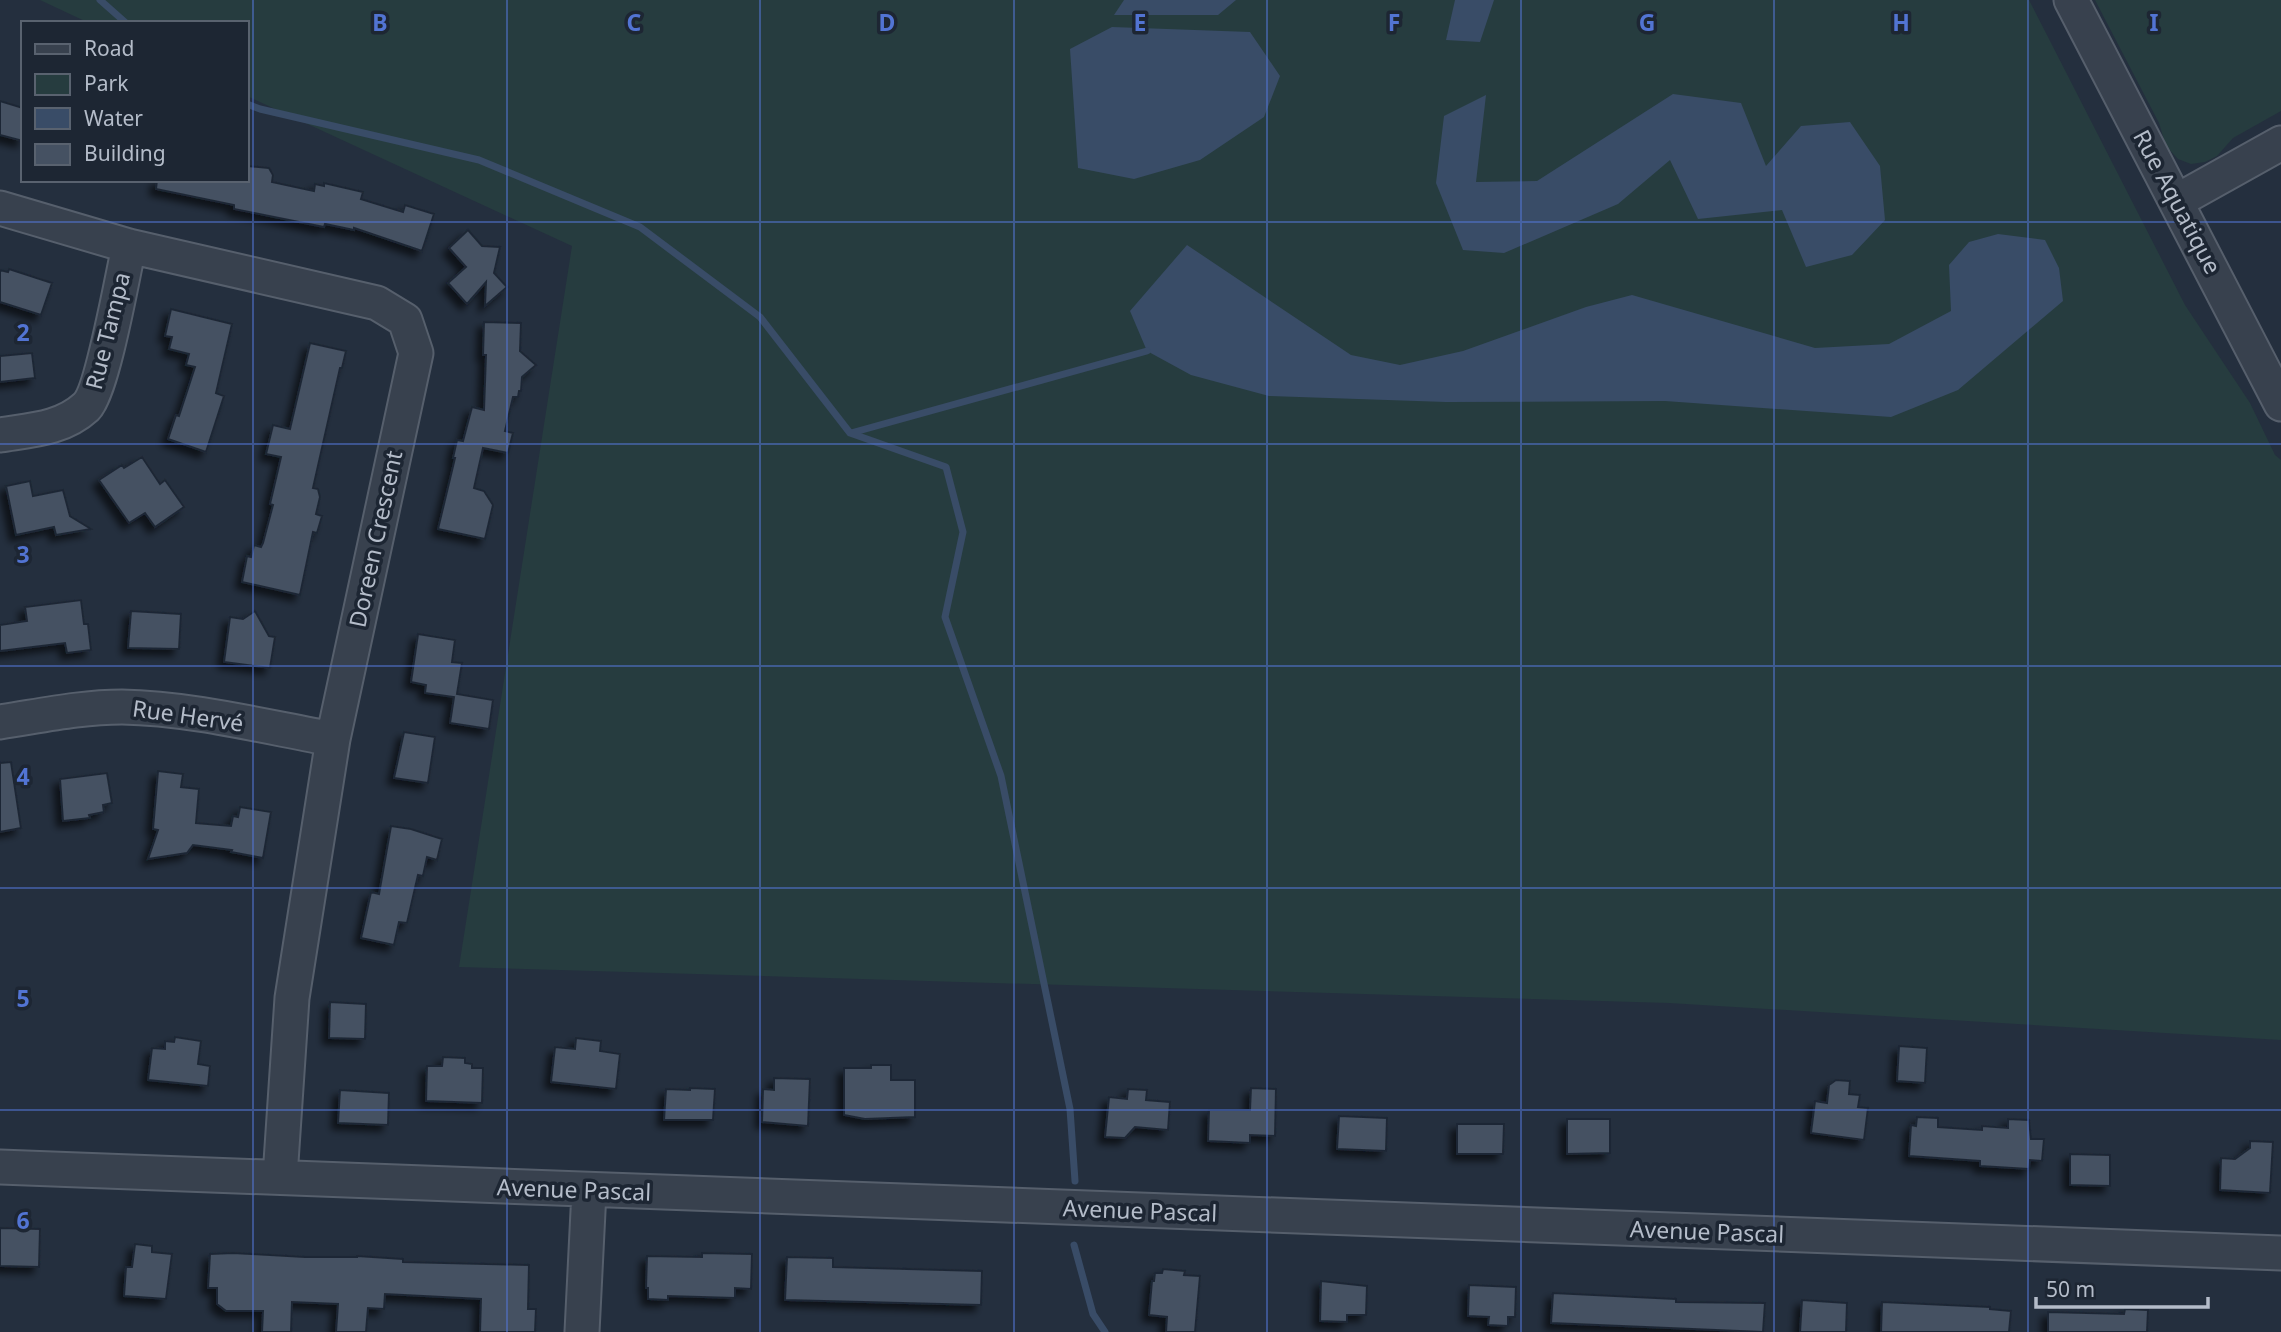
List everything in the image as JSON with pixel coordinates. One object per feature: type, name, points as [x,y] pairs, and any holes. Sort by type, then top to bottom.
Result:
[{"type":"street","name":"Rue Aquatique","points":[[2071,0],[2281,404]]},
{"type":"street","points":[[2177,201],[2281,143]]},
{"type":"street","name":"Doreen Crescent","points":[[0,208],[129,246],[377,303],[405,320],[416,353],[333,739],[292,998],[279,1177]]},
{"type":"street","name":"Rue Tampa","points":[[0,435],[56,426],[88,406],[101,374],[129,246]]},
{"type":"street","name":"Rue Hervé","points":[[0,722],[86,709],[159,708],[333,739]]},
{"type":"street","name":"Avenue Pascal","points":[[0,1167],[2281,1253]]},
{"type":"street","points":[[582,1332],[589,1191]]},
{"type":"green space","points":[[40,0],[2029,0],[2185,305],[2250,403],[2275,455],[2281,460],[2281,1040],[1669,1003],[459,967],[572,246],[248,96],[248,21],[85,21]]},
{"type":"green space","points":[[2095,0],[2281,0],[2281,111],[2233,138],[2217,156],[2205,162],[2191,164],[2178,159],[2166,146],[2159,123]]},
{"type":"water","points":[[1124,0],[1236,0],[1218,15],[1114,15]]},
{"type":"water","points":[[1455,0],[1494,0],[1480,42],[1446,40]]},
{"type":"water","points":[[1112,27],[1250,32],[1280,76],[1264,117],[1200,160],[1134,179],[1078,168],[1070,49]]},
{"type":"water","points":[[1673,94],[1741,103],[1766,166],[1801,126],[1850,122],[1880,166],[1885,220],[1852,255],[1806,267],[1782,210],[1698,219],[1670,160],[1618,204],[1504,253],[1463,250],[1436,183],[1444,116],[1486,95],[1476,182],[1537,181]]},
{"type":"water","points":[[1998,234],[2045,240],[2059,268],[2063,301],[1958,390],[1891,417],[1665,401],[1446,402],[1269,396],[1191,375],[1147,351],[1130,311],[1187,245],[1351,355],[1400,365],[1463,351],[1586,307],[1632,295],[1815,348],[1889,344],[1951,311],[1949,265],[1969,242]]},
{"type":"building","points":[[0,101],[21,107],[21,140],[0,135]]},
{"type":"building","points":[[248,166],[269,168],[273,175],[272,182],[314,191],[315,184],[324,186],[324,183],[363,192],[361,199],[403,212],[405,205],[434,214],[422,251],[354,228],[325,224],[324,227],[234,209],[234,205],[156,189],[157,182],[248,182]]},
{"type":"building","points":[[468,230],[482,246],[500,247],[494,273],[507,287],[485,306],[486,282],[467,304],[448,283],[466,267],[449,248]]},
{"type":"building","points":[[9,269],[52,283],[41,315],[0,302],[0,270],[8,272]]},
{"type":"building","points":[[171,309],[232,324],[216,393],[224,396],[206,452],[168,439],[176,415],[179,416],[195,367],[186,365],[189,354],[169,349],[172,337],[165,336]]},
{"type":"building","points":[[484,322],[521,323],[520,351],[536,365],[522,377],[521,391],[518,397],[513,397],[505,431],[513,433],[508,453],[483,448],[474,488],[484,491],[493,505],[485,539],[438,529],[457,440],[463,441],[472,407],[484,410]]},
{"type":"building","points":[[310,343],[346,351],[313,488],[318,489],[320,497],[316,514],[322,516],[317,533],[313,532],[300,595],[242,582],[247,556],[251,557],[254,545],[261,547],[273,505],[270,504],[281,457],[266,454],[273,425],[290,429]]},
{"type":"building","points":[[32,353],[35,378],[0,382],[0,356]]},
{"type":"building","points":[[142,457],[160,484],[165,480],[184,507],[155,527],[145,513],[129,523],[99,480],[122,465],[124,468]]},
{"type":"building","points":[[30,481],[33,496],[63,490],[70,516],[91,529],[56,535],[54,527],[16,535],[6,486]]},
{"type":"building","points":[[81,600],[84,624],[88,624],[91,650],[67,653],[65,643],[0,651],[0,625],[27,621],[25,607]]},
{"type":"building","points":[[131,611],[181,614],[179,649],[128,648]]},
{"type":"building","points":[[255,611],[269,636],[275,637],[270,668],[224,662],[230,617],[243,619]]},
{"type":"building","points":[[418,634],[455,640],[452,662],[462,663],[457,694],[493,700],[489,729],[450,723],[454,697],[425,693],[426,685],[411,682]]},
{"type":"building","points":[[404,732],[435,737],[428,783],[394,778]]},
{"type":"building","points":[[11,762],[21,828],[0,832],[0,763]]},
{"type":"building","points":[[158,771],[183,774],[181,787],[199,789],[196,823],[231,826],[233,816],[238,817],[240,807],[271,812],[263,858],[231,852],[232,850],[193,845],[187,853],[148,859],[158,830],[153,829]]},
{"type":"building","points":[[107,773],[112,803],[103,805],[104,812],[89,815],[90,818],[63,821],[60,779]]},
{"type":"building","points":[[391,826],[442,839],[437,860],[427,857],[423,876],[418,875],[407,923],[399,922],[394,945],[361,938],[371,892],[379,894]]},
{"type":"building","points":[[330,1002],[366,1004],[365,1039],[329,1038]]},
{"type":"building","points":[[175,1037],[201,1041],[198,1064],[210,1066],[208,1086],[148,1080],[152,1048],[165,1049],[165,1041],[174,1042]]},
{"type":"building","points":[[576,1038],[601,1041],[600,1051],[620,1054],[616,1089],[551,1082],[555,1047],[575,1049]]},
{"type":"building","points":[[1899,1046],[1927,1048],[1925,1083],[1897,1081]]},
{"type":"building","points":[[443,1057],[465,1058],[465,1063],[472,1064],[472,1068],[483,1068],[482,1103],[426,1101],[427,1066],[442,1066]]},
{"type":"building","points":[[871,1065],[891,1065],[891,1080],[915,1080],[915,1117],[865,1119],[844,1115],[844,1068],[871,1068]]},
{"type":"building","points":[[774,1078],[810,1079],[808,1126],[762,1122],[763,1089],[774,1090]]},
{"type":"building","points":[[1836,1080],[1850,1081],[1849,1094],[1860,1095],[1858,1107],[1868,1108],[1864,1140],[1811,1133],[1815,1101],[1827,1103],[1829,1085]]},
{"type":"building","points":[[1251,1088],[1276,1089],[1275,1136],[1250,1135],[1250,1143],[1208,1141],[1209,1110],[1250,1110]]},
{"type":"building","points":[[666,1089],[715,1089],[713,1120],[664,1120]]},
{"type":"building","points":[[1128,1089],[1147,1090],[1146,1100],[1170,1102],[1168,1130],[1135,1127],[1125,1138],[1105,1137],[1109,1097],[1127,1099]]},
{"type":"building","points":[[340,1090],[389,1093],[388,1125],[338,1123]]},
{"type":"building","points":[[1339,1116],[1387,1118],[1386,1151],[1337,1149]]},
{"type":"building","points":[[1917,1117],[1938,1118],[1938,1127],[1982,1130],[1982,1126],[2008,1128],[2008,1119],[2029,1120],[2031,1139],[2044,1139],[2042,1161],[2030,1160],[2029,1169],[1980,1166],[1980,1161],[1909,1156],[1911,1125],[1916,1126]]},
{"type":"building","points":[[1567,1119],[1610,1119],[1610,1153],[1567,1154]]},
{"type":"building","points":[[1457,1124],[1504,1124],[1503,1154],[1457,1154]]},
{"type":"building","points":[[2250,1141],[2273,1142],[2270,1193],[2220,1190],[2221,1158],[2235,1159],[2250,1148]]},
{"type":"building","points":[[2070,1154],[2110,1155],[2110,1186],[2070,1185]]},
{"type":"building","points":[[0,1228],[40,1229],[39,1267],[0,1266]]},
{"type":"building","points":[[135,1244],[152,1246],[152,1252],[172,1254],[166,1299],[124,1296],[126,1267],[132,1267]]},
{"type":"building","points":[[702,1253],[752,1254],[751,1289],[735,1288],[735,1298],[668,1296],[668,1300],[648,1299],[647,1256],[702,1257]]},
{"type":"building","points":[[210,1254],[305,1257],[357,1256],[403,1259],[403,1262],[529,1265],[528,1309],[536,1309],[535,1332],[480,1332],[481,1299],[385,1294],[384,1309],[368,1308],[366,1332],[336,1332],[338,1304],[292,1302],[291,1332],[262,1332],[263,1311],[226,1311],[217,1304],[217,1288],[208,1288]]},
{"type":"building","points":[[787,1257],[833,1258],[833,1267],[982,1271],[981,1305],[785,1300]]},
{"type":"building","points":[[1163,1269],[1185,1271],[1184,1275],[1200,1276],[1195,1332],[1166,1332],[1167,1317],[1149,1315],[1152,1281],[1155,1273],[1162,1273]]},
{"type":"building","points":[[1321,1281],[1367,1286],[1366,1315],[1347,1315],[1347,1322],[1320,1321]]},
{"type":"building","points":[[1469,1285],[1516,1287],[1515,1317],[1508,1317],[1508,1326],[1488,1325],[1489,1317],[1468,1316]]},
{"type":"building","points":[[1553,1293],[1676,1299],[1676,1302],[1765,1303],[1763,1332],[1551,1323]]},
{"type":"building","points":[[1802,1300],[1847,1303],[1846,1332],[1800,1332]]},
{"type":"building","points":[[1882,1302],[1990,1307],[2011,1311],[2009,1332],[1881,1332]]},
{"type":"building","points":[[2125,1309],[2148,1310],[2147,1332],[2048,1332],[2048,1312],[2124,1314]]},
{"type":"waterway","points":[[100,0],[124,21]]},
{"type":"waterway","points":[[248,104],[479,160],[640,227],[760,317],[850,433],[946,467],[963,532],[945,617],[1001,776],[1070,1109],[1075,1181]]},
{"type":"waterway","points":[[851,433],[1147,351]]},
{"type":"waterway","points":[[1074,1245],[1093,1314],[1105,1332]]}]
